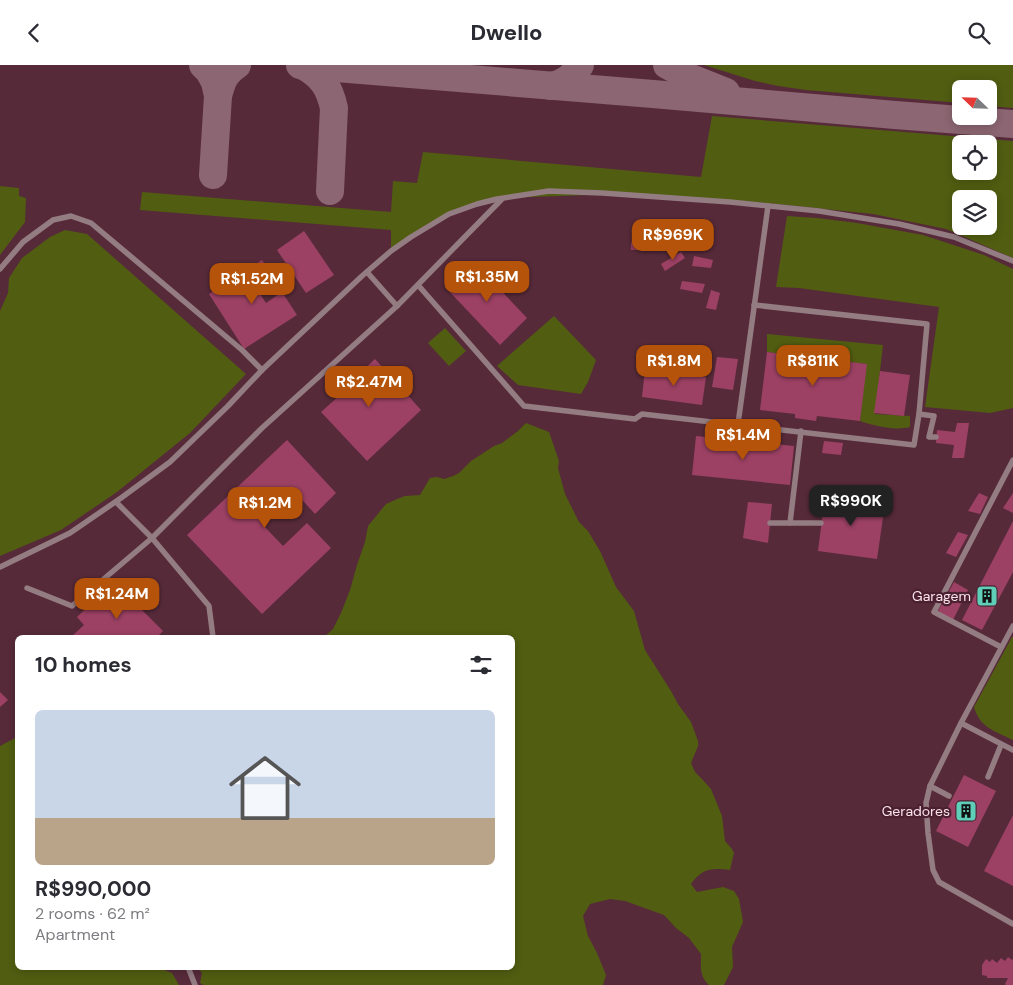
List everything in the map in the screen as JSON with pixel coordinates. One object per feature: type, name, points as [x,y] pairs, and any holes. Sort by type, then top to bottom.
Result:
[{"type":"lane","points":[[0,567],[70,533],[170,462],[262,370],[366,272],[411,237],[449,214],[477,204],[503,198],[555,191],[602,193],[819,211],[899,224],[954,237],[1013,261]]},
{"type":"lane","points":[[27,588],[72,606],[152,537],[262,428],[397,306],[503,198]]},
{"type":"lane","points":[[738,424],[768,206]]},
{"type":"lane","points":[[0,269],[23,242],[53,220],[71,216],[91,223],[242,350],[262,370]]},
{"type":"lane","points":[[366,272],[397,306]]},
{"type":"lane","points":[[418,285],[524,406],[635,419],[642,414],[914,445],[919,414],[927,324],[754,305]]},
{"type":"lane","points":[[919,414],[934,416],[929,437],[936,437]]},
{"type":"lane","points":[[790,523],[802,431]]},
{"type":"lane","points":[[1002,647],[934,612],[1013,460]]},
{"type":"lane","points":[[116,502],[152,537],[209,606],[213,635]]},
{"type":"lane","points":[[770,523],[821,523]]},
{"type":"lane","points":[[1013,626],[930,786],[926,803],[933,870],[939,882],[1013,924]]},
{"type":"lane","points":[[961,723],[1013,750]]},
{"type":"lane","points":[[988,777],[1001,745]]},
{"type":"lane","points":[[930,786],[949,795]]},
{"type":"lane","points":[[189,970],[195,985]]},
{"type":"green space","points":[[704,65],[1013,65],[1013,108],[998,107],[998,80],[952,80],[952,102],[806,90],[755,81]]},
{"type":"green space","points":[[712,116],[952,136],[952,180],[997,180],[997,140],[1013,141],[1013,258],[960,235],[997,235],[997,190],[952,190],[952,232],[873,214],[767,203],[617,194],[503,198],[449,214],[391,251],[391,230],[140,210],[142,192],[391,212],[393,181],[417,183],[423,152],[701,177]]},
{"type":"green space","points":[[0,186],[19,188],[19,196],[26,198],[25,222],[0,255]]},
{"type":"green space","points":[[787,216],[857,223],[923,235],[984,255],[1013,269],[1013,408],[990,413],[925,407],[939,307],[799,288],[776,287]]},
{"type":"green space","points":[[65,230],[87,234],[246,374],[190,433],[117,492],[61,530],[0,556],[0,311],[8,293],[9,278],[22,258],[50,237]]},
{"type":"green space","points":[[554,316],[596,360],[588,382],[581,394],[518,385],[497,366]]},
{"type":"green space","points":[[445,328],[466,351],[449,366],[428,343]]},
{"type":"green space","points":[[767,334],[883,345],[875,414],[910,416],[910,427],[891,428],[860,421],[866,364],[767,352]]},
{"type":"green space","points":[[526,423],[549,432],[559,461],[558,468],[565,494],[579,522],[588,531],[600,551],[616,587],[634,611],[645,650],[691,722],[698,746],[691,763],[695,772],[711,789],[722,816],[725,841],[734,853],[730,870],[708,870],[699,875],[691,884],[697,892],[723,887],[734,891],[739,899],[743,922],[732,947],[733,967],[724,985],[709,985],[706,982],[701,971],[701,954],[689,938],[664,915],[625,901],[610,899],[590,904],[583,916],[588,936],[606,975],[603,985],[204,985],[200,983],[202,973],[200,970],[515,970],[515,635],[326,635],[333,629],[350,590],[368,526],[386,504],[405,496],[420,495],[430,478],[444,479],[459,473],[471,461],[502,443]]},
{"type":"green space","points":[[1012,637],[1013,740],[984,724],[974,707]]},
{"type":"green space","points":[[15,738],[15,970],[164,970],[172,973],[179,985],[0,985],[0,746]]},
{"type":"building","points":[[304,231],[334,275],[306,293],[277,250]]},
{"type":"building","points":[[631,242],[653,243],[651,250],[631,250]]},
{"type":"building","points":[[681,252],[685,258],[665,271],[661,264]]},
{"type":"building","points":[[694,256],[713,260],[711,268],[692,266]]},
{"type":"building","points":[[262,260],[277,283],[260,294],[266,303],[282,292],[297,315],[244,349],[209,294]]},
{"type":"building","points":[[474,262],[527,318],[500,345],[446,288]]},
{"type":"building","points":[[682,281],[705,284],[702,293],[680,289]]},
{"type":"building","points":[[711,290],[720,293],[716,310],[706,308]]},
{"type":"building","points":[[767,352],[867,364],[860,421],[817,416],[816,421],[795,418],[795,414],[760,410]]},
{"type":"building","points":[[717,357],[738,359],[733,390],[712,387]]},
{"type":"building","points":[[375,359],[421,410],[367,461],[321,412],[340,395],[329,384],[347,367],[356,377]]},
{"type":"building","points":[[645,369],[706,377],[702,405],[642,397]]},
{"type":"building","points":[[880,371],[910,375],[904,416],[874,413]]},
{"type":"building","points":[[957,423],[969,423],[964,458],[952,458],[954,445],[936,443],[937,430],[955,432]]},
{"type":"building","points":[[696,436],[794,446],[790,485],[692,475]]},
{"type":"building","points":[[287,440],[336,493],[315,514],[293,490],[260,522],[283,546],[307,523],[331,548],[262,614],[187,535]]},
{"type":"building","points":[[824,441],[843,443],[841,455],[822,453]]},
{"type":"building","points":[[979,493],[988,497],[980,514],[968,511]]},
{"type":"building","points":[[1013,493],[1013,513],[1003,508]]},
{"type":"building","points":[[825,496],[885,504],[877,559],[818,551]]},
{"type":"building","points":[[748,502],[772,504],[768,543],[743,538]]},
{"type":"building","name":"Garagem","points":[[1013,521],[1013,572],[982,630],[962,620]]},
{"type":"building","points":[[958,532],[968,535],[956,557],[946,553]]},
{"type":"building","points":[[954,582],[968,590],[953,620],[938,611]]},
{"type":"building","points":[[122,590],[163,631],[159,635],[73,635],[84,625],[77,617],[96,599],[103,607]]},
{"type":"building","points":[[0,692],[8,700],[0,707]]},
{"type":"building","name":"Geradores","points":[[964,775],[996,791],[968,847],[936,831]]},
{"type":"building","points":[[1013,815],[1013,886],[984,871]]},
{"type":"building","points":[[1008,957],[1013,959],[1013,985],[1005,984],[1008,978],[987,978],[987,976],[982,975],[982,965],[986,959],[990,962],[992,959],[997,963],[1001,958],[1005,961]]},
{"type":"taxiway","points":[[203,65],[215,82],[218,96],[213,175]]},
{"type":"taxiway","points":[[218,96],[224,78],[237,65]]},
{"type":"taxiway","points":[[300,65],[1013,124]]},
{"type":"taxiway","points":[[302,65],[315,73],[324,82],[334,108],[330,191]]},
{"type":"taxiway","points":[[550,86],[559,84],[567,79],[580,65]]},
{"type":"taxiway","points":[[667,65],[691,78],[726,92]]},
{"type":"place","name":"Garagem","points":[[987,596]]},
{"type":"place","name":"Geradores","points":[[966,811]]}]
